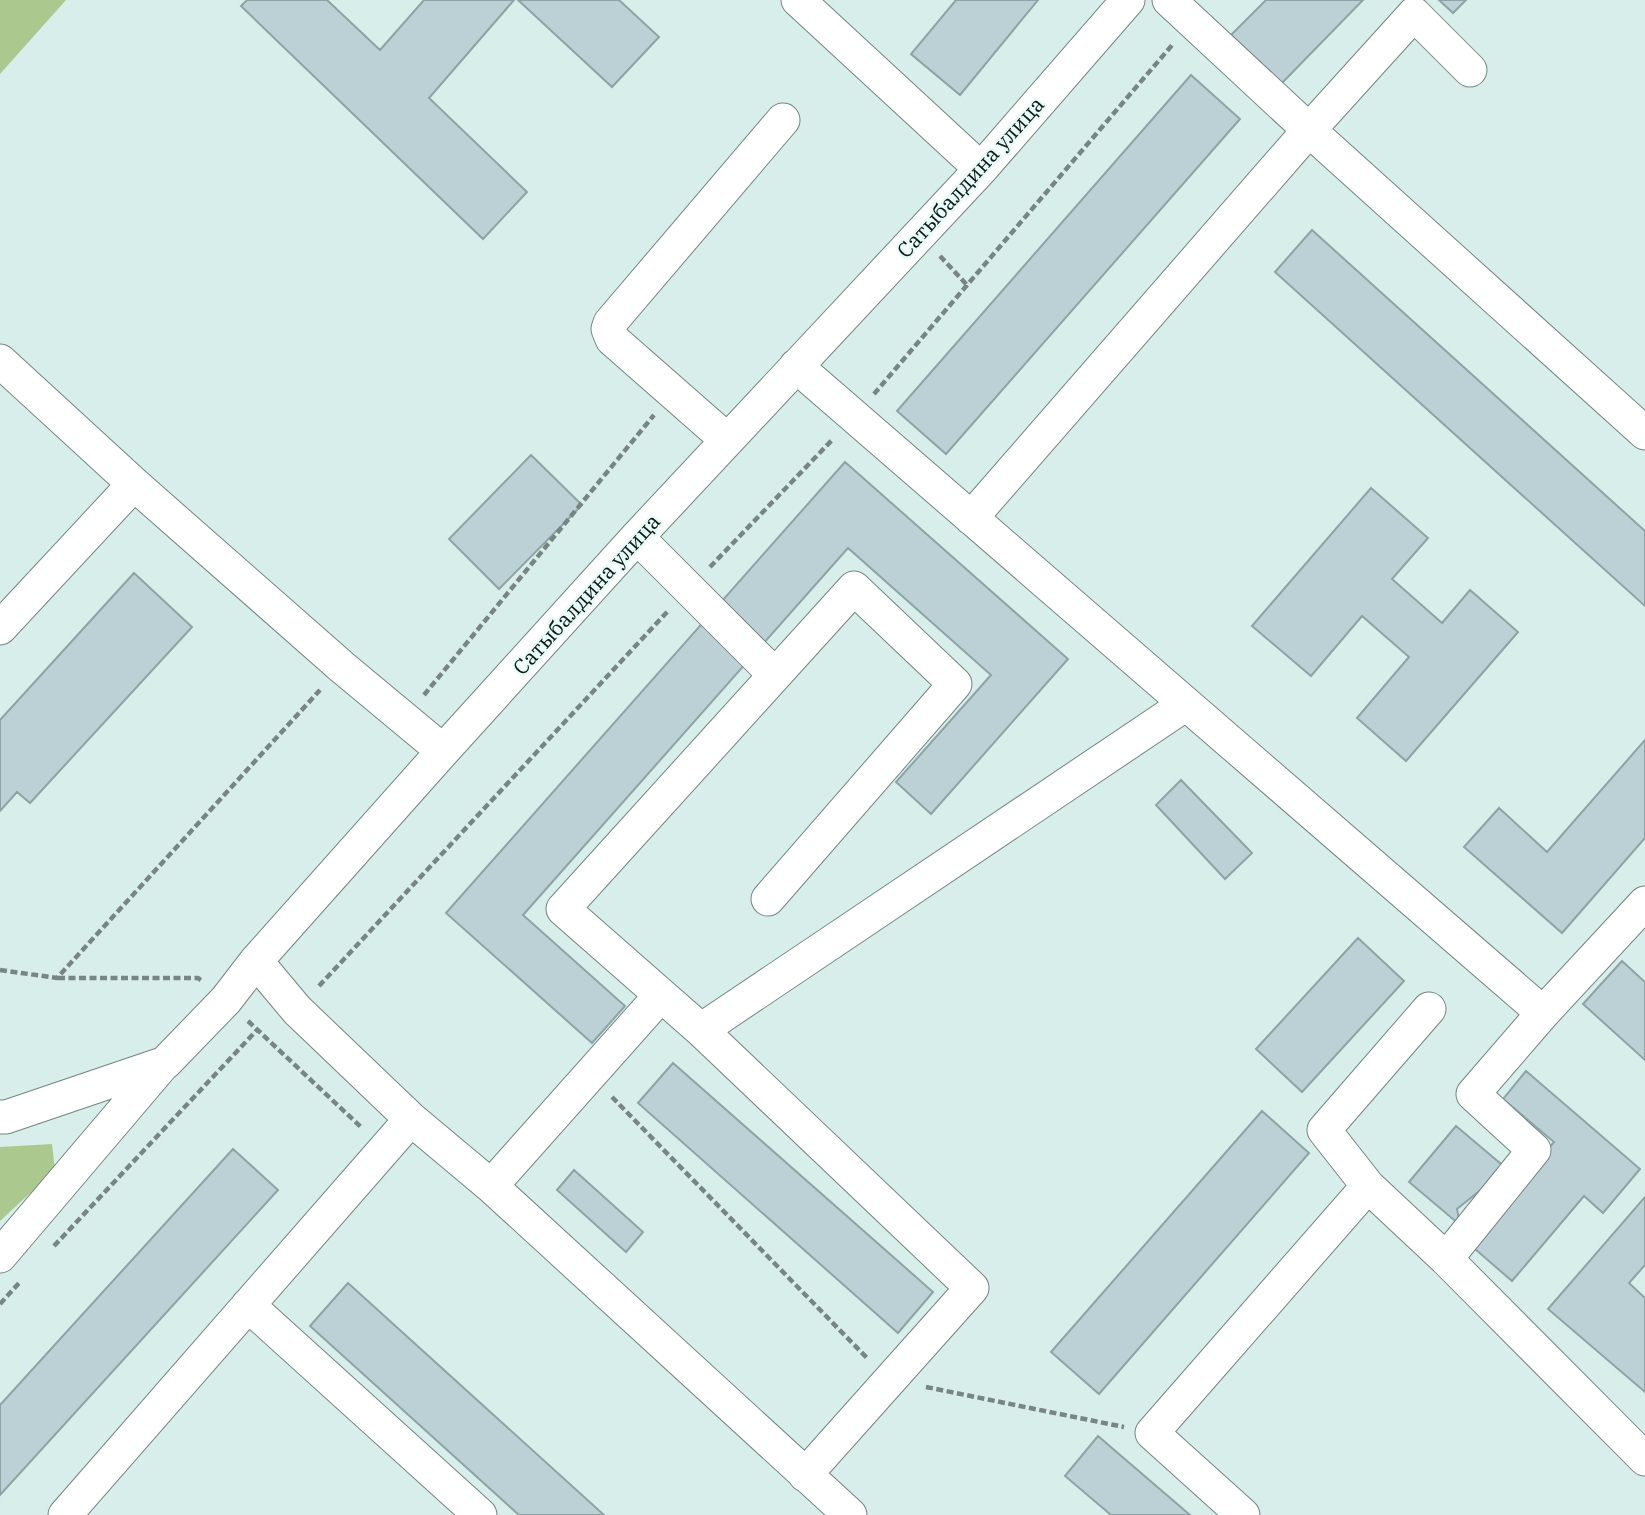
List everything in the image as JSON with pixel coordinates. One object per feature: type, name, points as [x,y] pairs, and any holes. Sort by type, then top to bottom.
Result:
[{"type":"street","points":[[798,0],[981,169]]},
{"type":"street","name":"Сатыбалдина улица","points":[[0,1117],[165,1063],[226,1000],[256,961],[637,537],[981,169],[1128,0]]},
{"type":"street","points":[[1180,11],[1645,433]]},
{"type":"street","points":[[971,518],[1309,130],[1414,14],[1469,71]]},
{"type":"street","points":[[727,440],[612,339],[608,329],[610,323],[783,120]]},
{"type":"street","points":[[0,361],[134,484],[342,667],[443,751]]},
{"type":"street","points":[[796,366],[1543,1013]]},
{"type":"street","points":[[0,628],[134,484]]},
{"type":"street","points":[[637,537],[774,674]]},
{"type":"street","points":[[768,899],[955,684],[854,588],[563,909],[701,1030],[972,1288],[805,1475]]},
{"type":"street","points":[[701,1030],[1186,704]]},
{"type":"street","points":[[1446,1259],[1534,1150],[1473,1094],[1543,1013],[1639,922]]},
{"type":"street","points":[[256,961],[297,1010],[411,1119],[491,1186],[850,1515]]},
{"type":"street","points":[[491,1186],[661,995]]},
{"type":"street","points":[[1429,1009],[1324,1130],[1368,1186],[1446,1259],[1644,1455]]},
{"type":"street","points":[[0,1256],[165,1063]]},
{"type":"street","points":[[65,1515],[411,1119]]},
{"type":"street","points":[[1243,1515],[1152,1433],[1368,1186]]},
{"type":"street","points":[[248,1305],[480,1515]]},
{"type":"path","points":[[297,1010],[688,590],[854,417],[1180,11]]},
{"type":"path","points":[[404,719],[673,393]]},
{"type":"path","points":[[0,970],[57,978],[342,667]]},
{"type":"path","points":[[48,1253],[257,1030]]},
{"type":"path","points":[[590,1075],[888,1380],[1152,1433]]},
{"type":"path","points":[[0,1304],[19,1283]]},
{"type":"green space","points":[[0,0],[66,0],[0,74]]},
{"type":"green space","points":[[52,1144],[55,1170],[0,1221],[0,1147]]},
{"type":"building","points":[[247,0],[327,0],[380,50],[424,0],[514,0],[429,98],[527,192],[483,239],[241,6]]},
{"type":"building","points":[[518,0],[619,0],[659,37],[612,87]]},
{"type":"building","points":[[956,0],[1038,0],[960,95],[911,54]]},
{"type":"building","points":[[1266,0],[1363,0],[1281,84],[1231,35]]},
{"type":"building","points":[[1439,0],[1466,0],[1453,13]]},
{"type":"building","points":[[1191,75],[1240,119],[946,454],[897,411]]},
{"type":"building","points":[[1312,230],[1645,531],[1645,606],[1275,272]]},
{"type":"building","points":[[531,455],[582,505],[499,589],[449,539]]},
{"type":"building","points":[[845,462],[1068,659],[931,814],[896,782],[991,675],[848,548],[523,915],[625,1006],[592,1043],[446,913]]},
{"type":"building","points":[[1371,488],[1428,538],[1392,579],[1442,623],[1470,590],[1518,632],[1406,761],[1357,718],[1409,657],[1362,616],[1311,676],[1252,626]]},
{"type":"building","points":[[134,573],[192,627],[30,803],[17,792],[0,811],[0,720]]},
{"type":"building","points":[[1645,740],[1645,838],[1562,933],[1464,847],[1499,808],[1547,852]]},
{"type":"building","points":[[1181,780],[1252,853],[1225,879],[1156,805]]},
{"type":"building","points":[[1358,938],[1404,981],[1302,1092],[1256,1049]]},
{"type":"building","points":[[1622,961],[1645,982],[1645,1060],[1583,1004]]},
{"type":"building","points":[[673,1063],[933,1292],[898,1333],[638,1103]]},
{"type":"building","points":[[1526,1071],[1640,1169],[1603,1213],[1584,1196],[1512,1281],[1468,1243],[1554,1142],[1503,1099]]},
{"type":"building","points":[[1262,1111],[1309,1153],[1099,1394],[1051,1352]]},
{"type":"building","points":[[1456,1126],[1507,1169],[1457,1209],[1460,1225],[1409,1182]]},
{"type":"building","points":[[233,1149],[278,1190],[0,1495],[0,1405]]},
{"type":"building","points":[[574,1170],[643,1232],[626,1252],[557,1190]]},
{"type":"building","points":[[1645,1197],[1645,1265],[1629,1283],[1645,1298],[1645,1392],[1548,1309]]},
{"type":"building","points":[[348,1283],[604,1515],[519,1515],[310,1326]]},
{"type":"building","points":[[1098,1436],[1190,1515],[1111,1515],[1065,1476]]}]
